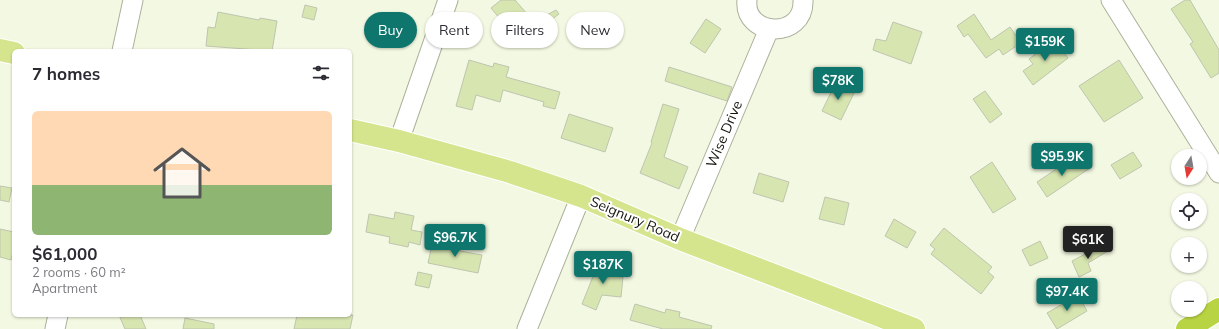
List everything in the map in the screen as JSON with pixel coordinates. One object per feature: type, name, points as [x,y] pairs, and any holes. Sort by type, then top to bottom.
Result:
[{"type":"highway","points":[[1188,329],[1219,309]]},
{"type":"main road","points":[[0,50],[12,53]]},
{"type":"main road","name":"Seignury Road","points":[[352,130],[399,141],[510,172],[581,196],[680,239],[914,329]]},
{"type":"street","points":[[122,49],[133,0]]},
{"type":"street","points":[[399,141],[448,0]]},
{"type":"street","points":[[747,0],[748,12],[753,20],[760,26],[768,29],[783,28],[795,22],[800,14],[803,0]]},
{"type":"street","points":[[1111,0],[1219,173]]},
{"type":"street","name":"Wise Drive","points":[[680,239],[768,29]]},
{"type":"street","points":[[527,329],[581,196]]},
{"type":"street","points":[[55,329],[58,317]]},
{"type":"building","points":[[501,0],[515,0],[525,12],[494,12],[491,8]]},
{"type":"building","points":[[1185,0],[1190,0],[1219,50],[1219,73],[1211,78],[1190,44],[1193,42],[1171,9]]},
{"type":"building","points":[[305,5],[317,8],[314,20],[302,17]]},
{"type":"building","points":[[218,12],[259,20],[260,18],[277,21],[272,49],[246,49],[206,46],[208,27],[215,28]]},
{"type":"building","points":[[974,14],[991,40],[1010,27],[1021,43],[1003,55],[999,49],[986,58],[968,34],[964,37],[957,26]]},
{"type":"building","points":[[706,19],[721,29],[705,53],[690,43]]},
{"type":"building","points":[[893,22],[922,32],[911,64],[873,50],[876,39],[886,41]]},
{"type":"building","points":[[1054,40],[1068,58],[1033,85],[1023,71],[1033,64],[1029,59]]},
{"type":"building","points":[[469,60],[493,67],[494,63],[509,67],[506,77],[560,92],[555,109],[543,106],[544,102],[503,90],[500,102],[476,95],[472,110],[456,106]]},
{"type":"building","points":[[1119,60],[1143,98],[1104,122],[1079,86]]},
{"type":"building","points":[[669,67],[732,87],[727,101],[665,81]]},
{"type":"building","points":[[836,82],[855,91],[841,120],[822,111]]},
{"type":"building","points":[[985,91],[1002,114],[990,123],[973,99]]},
{"type":"building","points":[[663,104],[679,109],[664,157],[688,167],[679,189],[640,173],[652,143],[651,142]]},
{"type":"building","points":[[569,114],[613,128],[605,152],[561,138]]},
{"type":"building","points":[[1133,152],[1142,166],[1120,179],[1111,165]]},
{"type":"building","points":[[1085,158],[1090,168],[1047,197],[1037,182],[1064,164],[1066,167]]},
{"type":"building","points":[[992,162],[1016,199],[993,213],[970,177]]},
{"type":"building","points":[[759,173],[789,182],[783,202],[753,193]]},
{"type":"building","points":[[0,186],[12,188],[9,202],[0,200]]},
{"type":"building","points":[[825,197],[849,203],[844,225],[819,219]]},
{"type":"building","points":[[395,212],[414,216],[411,230],[422,232],[420,245],[409,242],[408,247],[389,243],[390,237],[366,232],[369,214],[394,219]]},
{"type":"building","points":[[894,219],[916,232],[907,248],[885,236]]},
{"type":"building","points":[[944,228],[992,267],[988,272],[994,277],[981,294],[931,254],[935,249],[930,245]]},
{"type":"building","points":[[0,229],[12,232],[11,260],[0,257]]},
{"type":"building","points":[[446,241],[462,244],[460,251],[482,255],[478,273],[428,263],[432,245],[445,247]]},
{"type":"building","points":[[1040,241],[1048,258],[1030,266],[1022,250]]},
{"type":"building","points":[[1094,245],[1096,249],[1104,245],[1108,251],[1088,263],[1091,271],[1079,277],[1072,261],[1087,253],[1085,251]]},
{"type":"building","points":[[600,259],[615,265],[610,276],[623,277],[621,297],[602,295],[596,310],[582,304]]},
{"type":"building","points":[[418,272],[432,275],[429,288],[415,285]]},
{"type":"building","points":[[1078,295],[1087,311],[1057,329],[1047,313]]},
{"type":"building","points":[[635,304],[665,313],[666,309],[680,312],[679,317],[712,326],[711,329],[663,329],[630,320]]},
{"type":"building","points":[[353,315],[350,329],[294,329],[297,317],[352,317]]},
{"type":"building","points":[[120,317],[141,317],[146,329],[125,329]]},
{"type":"building","points":[[185,318],[214,324],[214,329],[183,329]]}]
